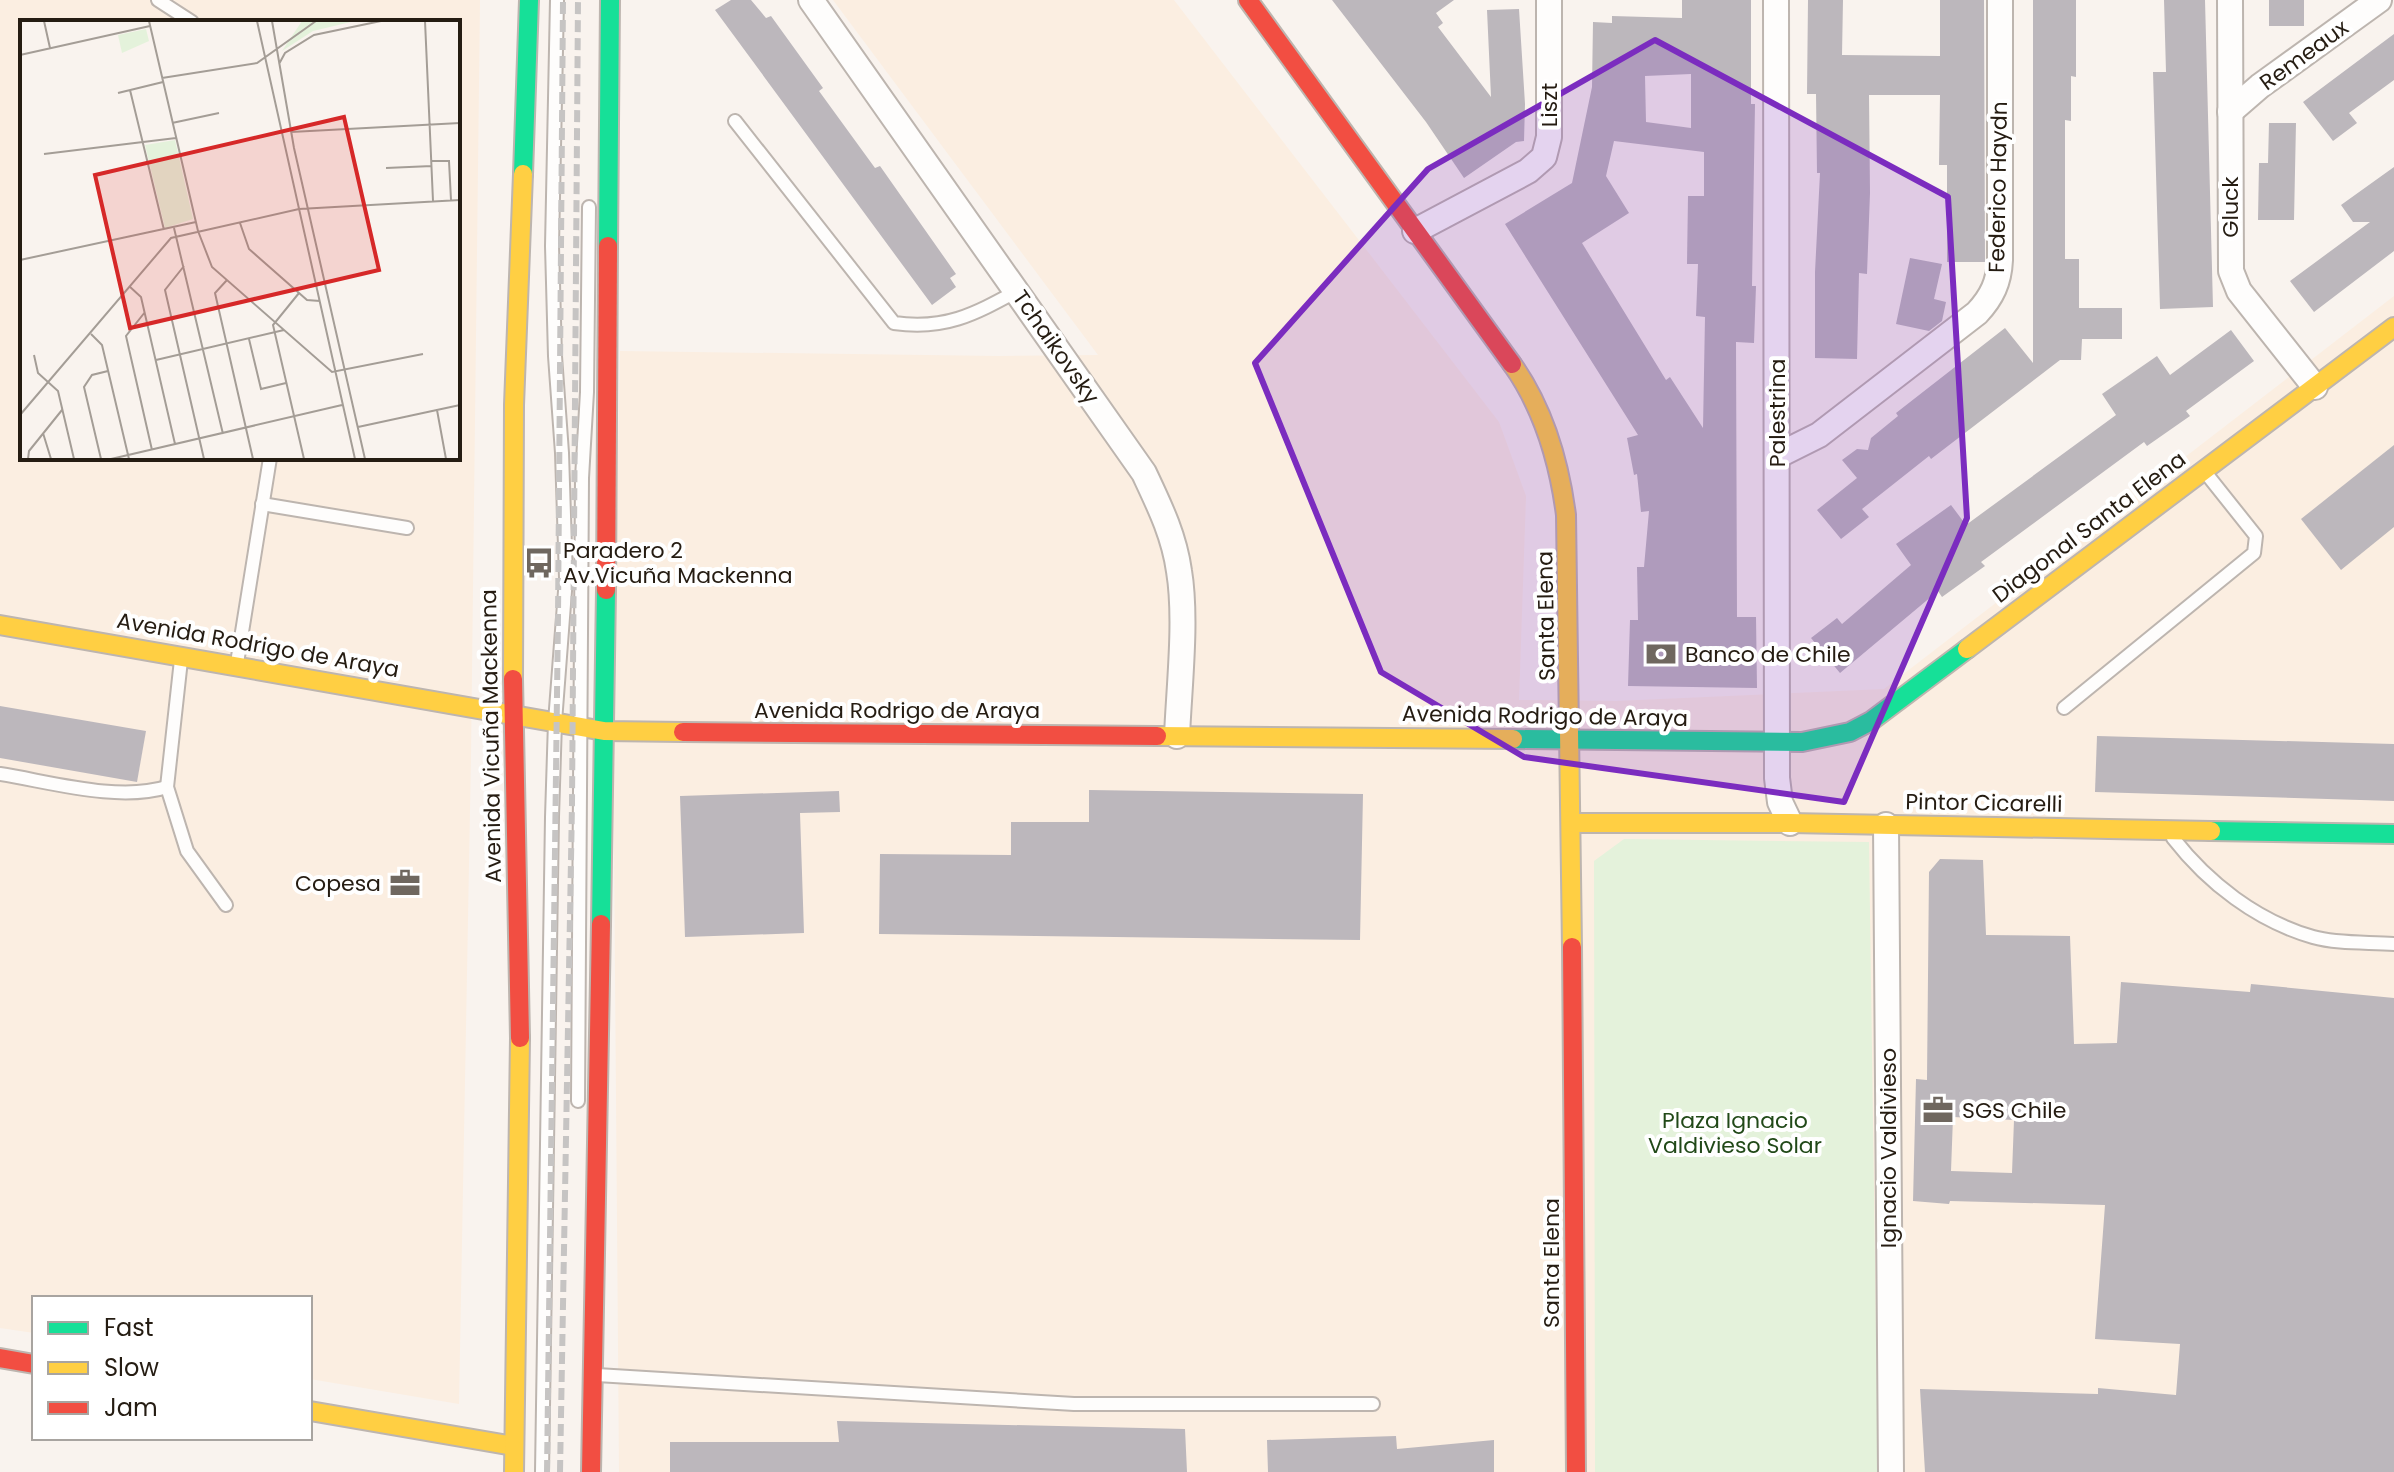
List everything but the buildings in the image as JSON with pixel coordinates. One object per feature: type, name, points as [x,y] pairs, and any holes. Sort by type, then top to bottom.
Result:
[{"type":"main road","name":"Avenida Vicuña Mackenna","points":[[514,1472],[519,1271],[520,1005],[512,713],[515,349],[529,0]]},
{"type":"main road","points":[[591,1472],[604,731],[610,0]]},
{"type":"main road","name":"Santa Elena","points":[[1248,0],[1523,380],[1538,407],[1558,463],[1568,536],[1572,739],[1576,1472]]},
{"type":"main road","name":"Diagonal Santa Elena","points":[[1802,742],[1850,732],[1871,721],[2394,327]]},
{"type":"main road","name":"Avenida Rodrigo de Araya","points":[[0,625],[604,731],[1802,742]]},
{"type":"main road","name":"Pintor Cicarelli","points":[[1572,823],[1790,823],[2394,834]]},
{"type":"main road","points":[[0,1358],[32,1364]]},
{"type":"main road","points":[[312,1411],[514,1446]]},
{"type":"street","name":"Tchaikovsky","points":[[811,0],[1144,473],[1167,520],[1180,572],[1177,736]]},
{"type":"street","name":"Liszt","points":[[1415,231],[1528,171],[1544,157],[1549,137],[1549,0]]},
{"type":"street","name":"Palestrina","points":[[1776,0],[1777,742],[1780,802],[1790,823]]},
{"type":"street","name":"Federico Haydn","points":[[1777,456],[1819,435],[1856,407],[1977,313],[1995,289],[2000,260],[2000,0]]},
{"type":"street","name":"Gluck","points":[[2230,0],[2230,261],[2234,281],[2245,300],[2315,387]]},
{"type":"street","name":"Remeaux","points":[[2230,112],[2260,86],[2379,0]]},
{"type":"street","name":"Ignacio Valdivieso","points":[[1886,825],[1891,1472]]},
{"type":"lane","points":[[158,0],[189,20]]},
{"type":"lane","points":[[542,1472],[555,722],[566,578],[552,261],[557,0]]},
{"type":"lane","points":[[735,121],[894,323],[933,325],[950,322],[984,310],[1017,291]]},
{"type":"lane","points":[[578,1115],[582,478],[587,392],[589,192]]},
{"type":"lane","points":[[236,666],[270,460]]},
{"type":"lane","points":[[2064,708],[2254,553],[2256,536],[2204,470]]},
{"type":"lane","points":[[262,504],[407,528]]},
{"type":"lane","points":[[181,657],[167,787],[187,851],[226,905]]},
{"type":"lane","points":[[0,774],[114,792],[147,793],[167,787]]},
{"type":"lane","points":[[2168,831],[2194,865],[2261,917],[2316,938],[2394,944]]},
{"type":"lane","points":[[592,1374],[1074,1404],[1373,1404]]},
{"type":"highlighted area","points":[[1655,40],[1948,197],[1967,518],[1844,802],[1524,757],[1381,672],[1255,363],[1428,169]]},
{"type":"shaded area","points":[[0,0],[480,0],[459,1404],[312,1379],[312,1296],[32,1296],[32,1333],[0,1328]]},
{"type":"shaded area","points":[[833,0],[1174,0],[1499,422],[1526,496],[1519,700],[1616,701],[1884,689],[2394,296],[2394,1472],[619,1472],[613,722],[620,351],[1098,355]]},
{"type":"green space","name":"Plaza Ignacio Valdivieso Solar","points":[[1624,839],[1869,842],[1878,1472],[1595,1472],[1594,861]]},
{"type":"railway","points":[[547,1472],[563,0]]},
{"type":"railway","points":[[560,1472],[572,804],[578,0]]},
{"type":"traffic: fast","points":[[523,174],[529,0]]},
{"type":"traffic: fast","points":[[608,246],[610,0]]},
{"type":"traffic: fast","points":[[601,924],[606,590]]},
{"type":"traffic: fast","points":[[1513,739],[1802,742],[1850,732],[1871,721],[1967,649]]},
{"type":"traffic: fast","points":[[2211,831],[2394,834]]},
{"type":"traffic: slow","points":[[513,679],[514,405],[523,174]]},
{"type":"traffic: slow","points":[[1967,649],[2394,327]]},
{"type":"traffic: slow","points":[[1512,364],[1533,399],[1548,436],[1566,515],[1572,947]]},
{"type":"traffic: slow","points":[[0,625],[604,731],[683,732]]},
{"type":"traffic: slow","points":[[1157,736],[1513,739]]},
{"type":"traffic: slow","points":[[1572,823],[1790,823],[2211,831]]},
{"type":"traffic: slow","points":[[514,1472],[520,1038]]},
{"type":"traffic: slow","points":[[312,1411],[514,1446]]},
{"type":"traffic: jam","points":[[1248,0],[1512,364]]},
{"type":"traffic: jam","points":[[606,590],[608,246]]},
{"type":"traffic: jam","points":[[513,679],[520,1038]]},
{"type":"traffic: jam","points":[[683,732],[1157,736]]},
{"type":"traffic: jam","points":[[591,1472],[601,924]]},
{"type":"traffic: jam","points":[[1572,947],[1576,1472]]},
{"type":"traffic: jam","points":[[0,1358],[32,1364]]},
{"type":"place","name":"Paradero 2 Av.Vicuña Mackenna","points":[[539,563]]},
{"type":"place","name":"Banco de Chile","points":[[1661,654]]},
{"type":"place","name":"Copesa","points":[[405,883]]},
{"type":"place","name":"SGS Chile","points":[[1938,1110]]}]
